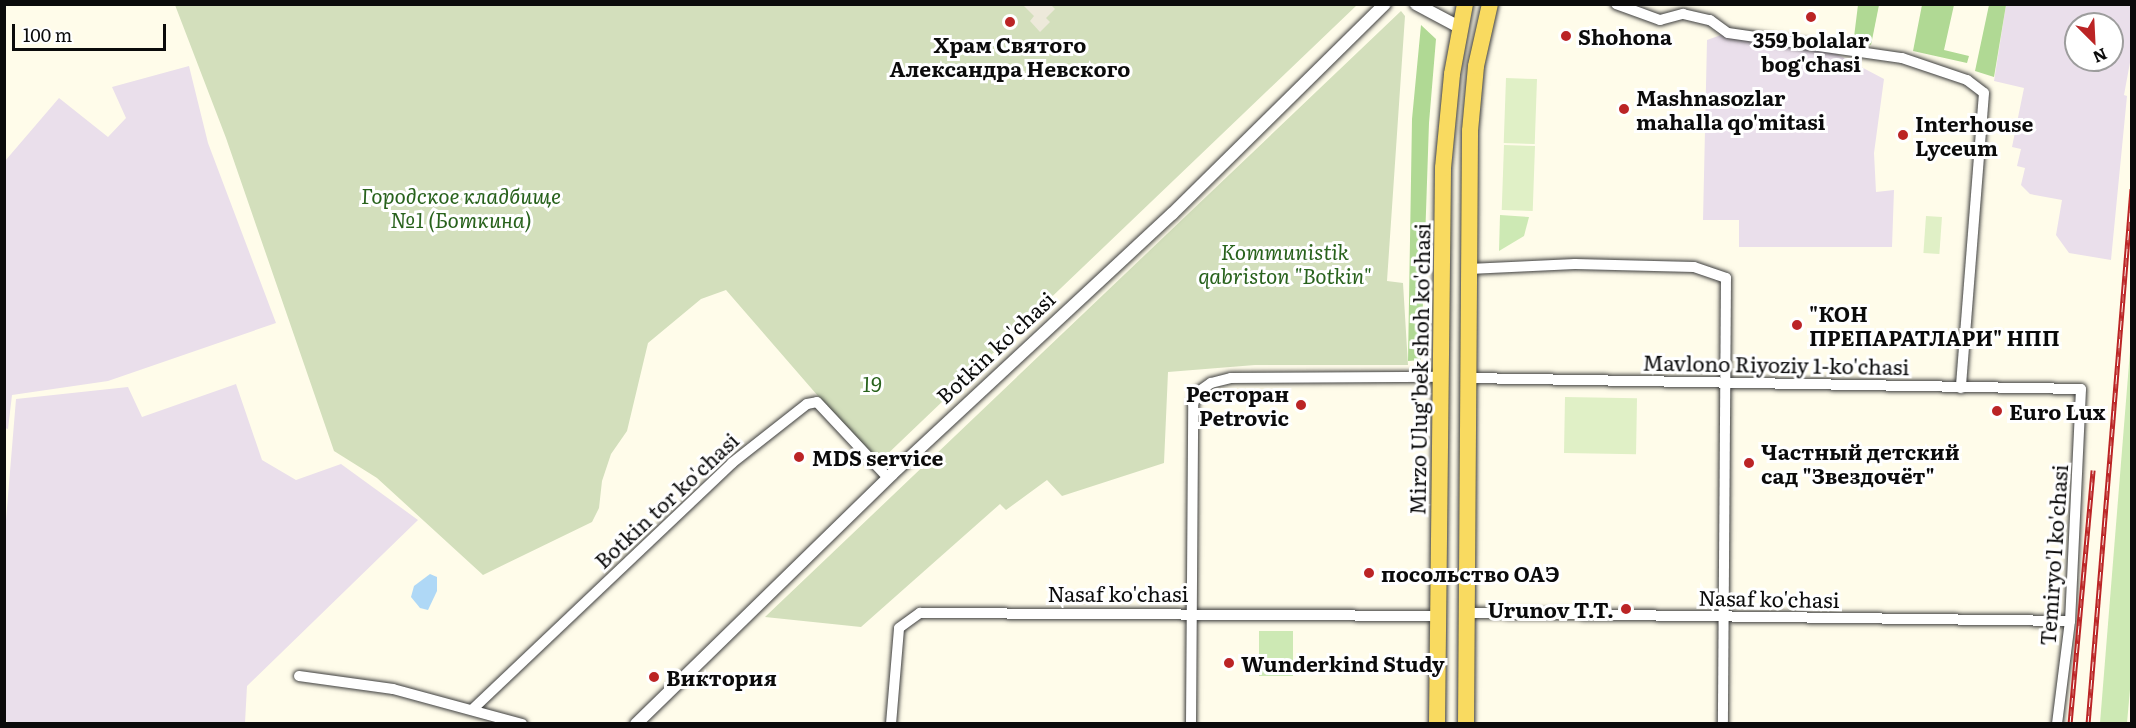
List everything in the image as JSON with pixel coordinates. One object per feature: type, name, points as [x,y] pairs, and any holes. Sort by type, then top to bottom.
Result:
[{"type":"main road","points":[[1466,723],[1470,131],[1485,23],[1490,4]]},
{"type":"main road","points":[[1462,16],[1485,23]]},
{"type":"main road","name":"Mirzo Ulug'bek shoh ko'chasi","points":[[1437,723],[1443,168],[1462,16]]},
{"type":"main road","points":[[1441,377],[1469,378]]},
{"type":"street","name":"Botkin ko'chasi","points":[[636,723],[888,478],[1172,214],[1385,4]]},
{"type":"street","points":[[1416,4],[1462,16]]},
{"type":"street","points":[[1616,4],[1660,20],[1683,14],[1710,20],[1728,33],[1902,58],[1967,80],[1984,93],[1961,388]]},
{"type":"street","points":[[1469,269],[1575,264],[1694,267],[1726,278],[1726,618],[1723,723]]},
{"type":"street","points":[[1191,723],[1193,404],[1201,389],[1231,378],[1441,377]]},
{"type":"street","name":"Mavlono Riyoziy 1-ko'chasi","points":[[1469,378],[1961,388],[2081,388]]},
{"type":"street","name":"Temiryo'l ko'chasi","points":[[2057,723],[2070,621],[2081,388]]},
{"type":"street","name":"Botkin tor ko'chasi","points":[[474,708],[732,464],[807,404],[817,402],[888,478]]},
{"type":"street","name":"Nasaf ko'chasi","points":[[891,723],[897,638],[904,623],[920,613],[1191,612],[1438,616]]},
{"type":"street","name":"Nasaf ko'chasi","points":[[1467,613],[2070,621]]},
{"type":"street","points":[[299,676],[393,689],[474,708],[522,723]]},
{"type":"shaded area","points":[[1023,5],[1051,5],[1055,9],[1046,18],[1050,22],[1040,32],[1030,21],[1034,16]]},
{"type":"shaded area","points":[[2006,5],[2131,5],[2131,57],[2124,95],[2127,96],[2111,260],[2069,253],[2056,235],[2062,200],[2030,194],[2021,185],[2025,168],[2017,166],[2021,149],[2012,147],[2024,88],[1994,81]]},
{"type":"shaded area","points":[[1721,35],[1831,51],[1884,79],[1874,153],[1876,192],[1894,190],[1892,247],[1739,247],[1739,220],[1703,220],[1707,40]]},
{"type":"shaded area","points":[[189,66],[208,143],[276,323],[108,381],[12,395],[8,429],[5,428],[5,161],[59,98],[108,137],[126,118],[112,87]]},
{"type":"shaded area","points":[[236,384],[262,460],[296,480],[341,464],[418,520],[247,686],[245,723],[9,723],[4,718],[4,544],[16,399],[128,387],[142,417]]},
{"type":"green space","name":"Городское кладбище №1 (Боткина)","points":[[175,5],[1357,5],[877,464],[726,290],[701,299],[648,343],[627,431],[611,454],[602,481],[599,508],[592,522],[483,575],[377,478],[334,451],[226,138]]},
{"type":"green space","points":[[1858,5],[1879,5],[1871,45],[1854,37]]},
{"type":"green space","points":[[1922,5],[1954,5],[1944,50],[1969,56],[1967,63],[1913,51]]},
{"type":"green space","points":[[1989,5],[2006,5],[1994,77],[1975,71]]},
{"type":"green space","name":"Kommunistik qabriston \"Botkin\"","points":[[1401,11],[1405,16],[1387,281],[1403,283],[1408,365],[1255,365],[1168,372],[1164,463],[1062,496],[1047,480],[1006,510],[1000,504],[861,627],[765,617]]},
{"type":"green space","points":[[1421,25],[1436,39],[1429,123],[1421,360],[1408,361],[1412,119]]},
{"type":"green space","points":[[1506,78],[1537,79],[1535,144],[1504,143]]},
{"type":"green space","points":[[1504,145],[1535,146],[1533,211],[1502,210]]},
{"type":"green space","points":[[1500,215],[1529,217],[1524,236],[1499,251]]},
{"type":"green space","points":[[1926,216],[1942,217],[1939,254],[1923,253]]},
{"type":"green space","points":[[2131,339],[2132,667],[2127,723],[2100,723]]},
{"type":"green space","points":[[1565,397],[1637,398],[1636,454],[1564,453]]},
{"type":"green space","points":[[1259,631],[1293,631],[1293,676],[1259,676]]},
{"type":"water","points":[[430,574],[437,577],[437,591],[428,610],[420,608],[411,597],[414,586]]},
{"type":"railway","points":[[2088,724],[2132,189]]},
{"type":"railway","points":[[2070,724],[2093,470]]},
{"type":"place","name":"359 bolalar bog'chasi","points":[[1811,17]]},
{"type":"place","name":"Храм Святого Александра Невского","points":[[1010,22]]},
{"type":"place","name":"Shohona","points":[[1566,36]]},
{"type":"place","name":"Mashnasozlar mahalla qo'mitasi","points":[[1624,109]]},
{"type":"place","name":"Interhouse Lyceum","points":[[1903,135]]},
{"type":"place","name":"\"КОН ПРЕПАРАТЛАРИ\" НПП","points":[[1797,325]]},
{"type":"place","name":"Ресторан Petrovic","points":[[1301,405]]},
{"type":"place","name":"Euro Lux","points":[[1997,411]]},
{"type":"place","name":"MDS service","points":[[799,457]]},
{"type":"place","name":"Частный детский сад \"Звездочёт\"","points":[[1749,463]]},
{"type":"place","name":"посольство ОАЭ","points":[[1369,573]]},
{"type":"place","name":"Urunov T.T.","points":[[1626,609]]},
{"type":"place","name":"Wunderkind Study","points":[[1229,663]]},
{"type":"place","name":"Виктория","points":[[654,677]]},
{"type":"park label","name":"19","points":[[872,383]]}]
